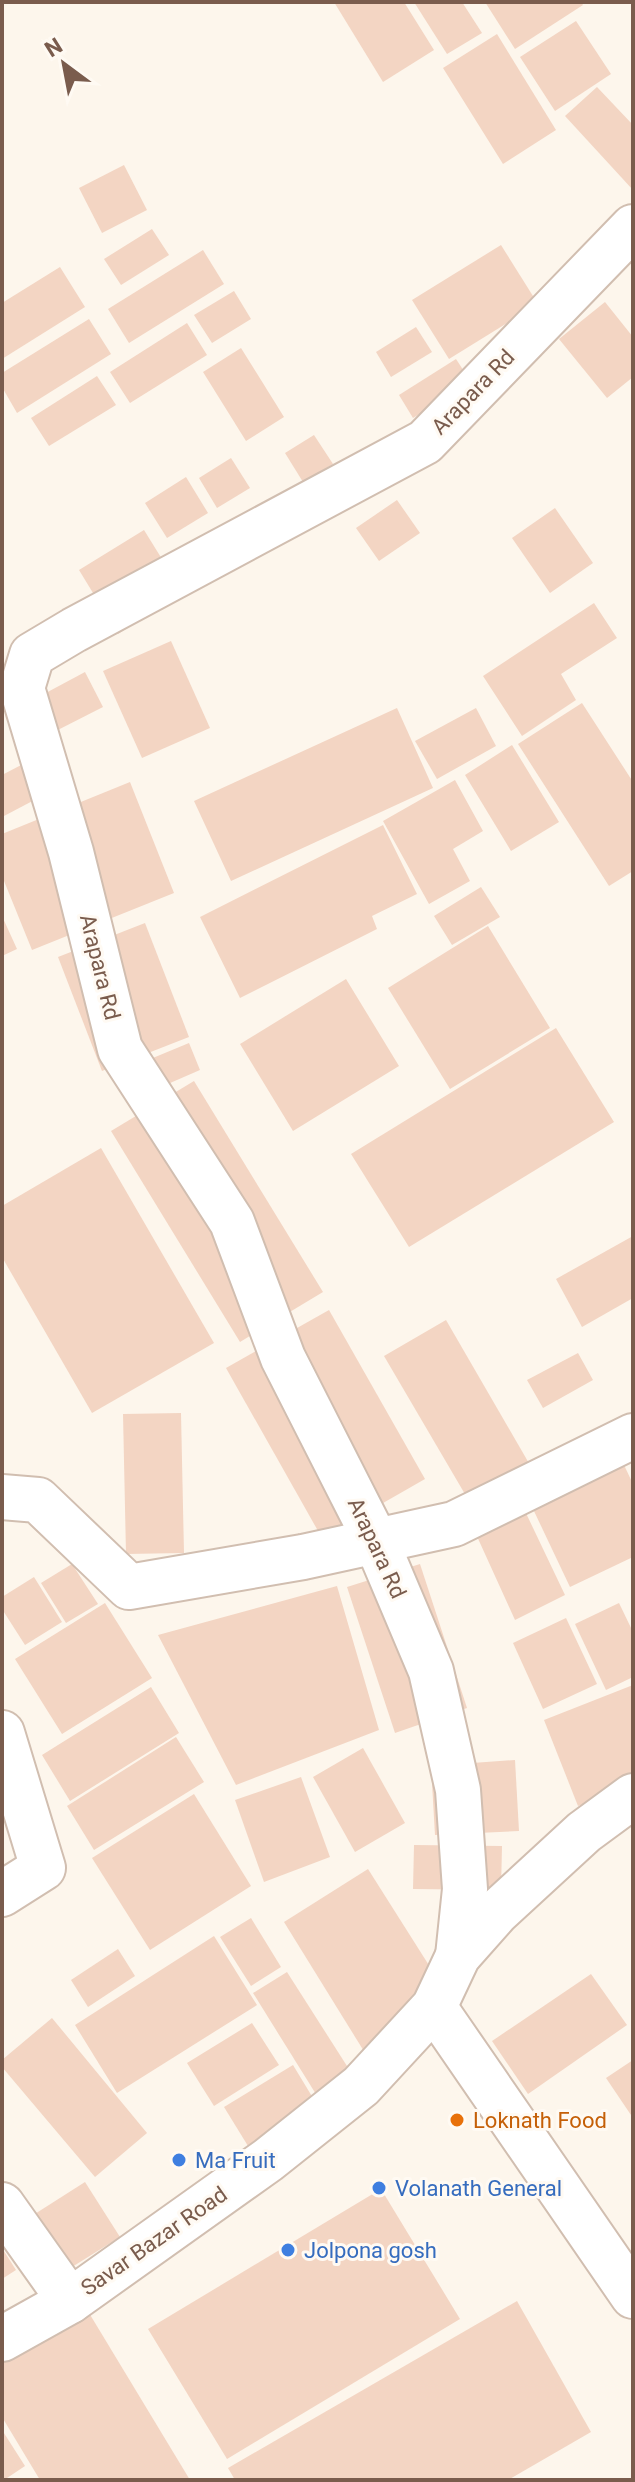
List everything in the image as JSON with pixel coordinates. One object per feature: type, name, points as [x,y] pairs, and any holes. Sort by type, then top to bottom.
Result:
[{"type":"street","name":"Arapara Rd","points":[[458,1956],[465,1889],[458,1790],[431,1671],[376,1541],[283,1358],[232,1222],[120,1049],[71,852],[22,688],[32,655],[425,442],[633,227]]},
{"type":"street","points":[[2,1497],[38,1500],[129,1587],[303,1557],[454,1524],[633,1436]]},
{"type":"street","points":[[2,1733],[43,1868],[2,1894]]},
{"type":"street","name":"Savar Bazar Road","points":[[2,2339],[70,2301],[268,2160],[361,2086],[434,2007],[458,1956],[497,1912],[573,1842],[633,1796]]},
{"type":"street","points":[[434,2007],[633,2296]]},
{"type":"street","points":[[2,2205],[70,2301]]},
{"type":"building","points":[[334,2],[404,2],[434,50],[383,82]]},
{"type":"building","points":[[414,2],[462,2],[482,33],[447,54]]},
{"type":"building","points":[[485,2],[581,2],[583,5],[515,49]]},
{"type":"building","points":[[576,21],[611,74],[555,111],[520,57]]},
{"type":"building","points":[[497,34],[556,130],[503,164],[443,68]]},
{"type":"building","points":[[597,87],[633,125],[633,190],[565,116]]},
{"type":"building","points":[[124,165],[147,210],[102,233],[79,188]]},
{"type":"building","points":[[152,229],[169,255],[121,285],[104,259]]},
{"type":"building","points":[[501,245],[538,304],[449,359],[412,300]]},
{"type":"building","points":[[203,250],[224,284],[129,343],[108,309]]},
{"type":"building","points":[[60,267],[85,307],[2,359],[2,303]]},
{"type":"building","points":[[234,291],[251,319],[212,343],[194,315]]},
{"type":"building","points":[[605,302],[633,337],[633,377],[607,398],[559,339]]},
{"type":"building","points":[[89,319],[111,354],[17,413],[2,387],[2,373]]},
{"type":"building","points":[[187,323],[207,355],[130,403],[110,372]]},
{"type":"building","points":[[416,327],[432,352],[391,377],[376,352]]},
{"type":"building","points":[[241,348],[284,417],[246,441],[203,372]]},
{"type":"building","points":[[456,359],[471,382],[413,418],[399,395]]},
{"type":"building","points":[[97,376],[116,405],[49,446],[31,418]]},
{"type":"building","points":[[314,435],[333,464],[303,482],[285,453]]},
{"type":"building","points":[[231,458],[250,488],[217,508],[199,478]]},
{"type":"building","points":[[186,477],[208,513],[167,538],[145,503]]},
{"type":"building","points":[[397,500],[420,533],[379,561],[356,528]]},
{"type":"building","points":[[555,508],[593,563],[550,593],[512,538]]},
{"type":"building","points":[[144,530],[183,593],[118,634],[79,570]]},
{"type":"building","points":[[594,603],[617,638],[561,674],[576,700],[522,736],[483,676]]},
{"type":"building","points":[[171,641],[210,728],[142,758],[103,671]]},
{"type":"building","points":[[85,672],[103,707],[46,736],[29,702]]},
{"type":"building","points":[[582,703],[633,782],[633,871],[609,886],[518,744]]},
{"type":"building","points":[[397,708],[433,788],[231,881],[194,801]]},
{"type":"building","points":[[476,708],[496,746],[437,779],[415,741]]},
{"type":"building","points":[[512,745],[559,822],[511,851],[465,775]]},
{"type":"building","points":[[25,763],[42,796],[4,816],[2,775]]},
{"type":"building","points":[[455,780],[483,831],[453,849],[470,881],[429,904],[383,821]]},
{"type":"building","points":[[130,782],[174,893],[32,950],[2,876],[2,834]]},
{"type":"building","points":[[383,825],[417,894],[372,916],[377,929],[240,998],[200,917]]},
{"type":"building","points":[[481,887],[500,917],[452,945],[434,916]]},
{"type":"building","points":[[2,916],[17,949],[2,956]]},
{"type":"building","points":[[145,923],[189,1037],[102,1071],[58,957]]},
{"type":"building","points":[[488,926],[550,1028],[450,1089],[388,988]]},
{"type":"building","points":[[346,979],[399,1066],[293,1131],[240,1044]]},
{"type":"building","points":[[556,1028],[614,1122],[409,1247],[351,1154]]},
{"type":"building","points":[[189,1043],[200,1070],[131,1100],[119,1072]]},
{"type":"building","points":[[194,1081],[323,1292],[240,1342],[111,1131]]},
{"type":"building","points":[[101,1148],[214,1343],[92,1413],[2,1257],[2,1206]]},
{"type":"building","points":[[633,1236],[633,1298],[582,1327],[556,1279]]},
{"type":"building","points":[[329,1310],[425,1479],[322,1538],[226,1368]]},
{"type":"building","points":[[446,1320],[530,1465],[469,1501],[384,1356]]},
{"type":"building","points":[[578,1353],[593,1380],[543,1408],[527,1380]]},
{"type":"building","points":[[181,1413],[184,1553],[126,1554],[123,1414]]},
{"type":"building","points":[[624,1465],[633,1484],[633,1557],[570,1587],[533,1509]]},
{"type":"building","points":[[524,1509],[565,1595],[515,1620],[475,1532]]},
{"type":"building","points":[[72,1564],[98,1604],[66,1623],[41,1583]]},
{"type":"building","points":[[420,1564],[467,1708],[395,1733],[347,1587]]},
{"type":"building","points":[[34,1577],[62,1622],[25,1645],[2,1609],[2,1597]]},
{"type":"building","points":[[337,1586],[379,1730],[236,1785],[158,1635]]},
{"type":"building","points":[[105,1603],[152,1678],[62,1734],[15,1659]]},
{"type":"building","points":[[619,1603],[633,1632],[633,1677],[606,1690],[575,1624]]},
{"type":"building","points":[[566,1618],[597,1684],[543,1709],[513,1643]]},
{"type":"building","points":[[633,1685],[633,1784],[578,1806],[544,1720]]},
{"type":"building","points":[[151,1687],[179,1733],[70,1801],[42,1755]]},
{"type":"building","points":[[176,1737],[204,1782],[94,1850],[67,1806]]},
{"type":"building","points":[[363,1748],[405,1823],[355,1852],[313,1777]]},
{"type":"building","points":[[515,1760],[519,1831],[435,1835],[431,1766]]},
{"type":"building","points":[[301,1777],[330,1857],[264,1882],[235,1800]]},
{"type":"building","points":[[194,1794],[251,1886],[150,1950],[92,1858]]},
{"type":"building","points":[[414,1845],[502,1846],[501,1890],[413,1889]]},
{"type":"building","points":[[368,1869],[456,2008],[370,2061],[284,1922]]},
{"type":"building","points":[[251,1918],[281,1967],[251,1986],[220,1937]]},
{"type":"building","points":[[214,1936],[257,2005],[117,2093],[75,2025]]},
{"type":"building","points":[[118,1949],[135,1976],[88,2007],[71,1980]]},
{"type":"building","points":[[287,1972],[354,2077],[319,2099],[253,1993]]},
{"type":"building","points":[[591,1974],[627,2025],[528,2094],[492,2041]]},
{"type":"building","points":[[52,2018],[147,2133],[95,2177],[2,2067],[2,2060]]},
{"type":"building","points":[[252,2023],[279,2065],[214,2106],[187,2063]]},
{"type":"building","points":[[633,2060],[633,2118],[606,2078]]},
{"type":"building","points":[[293,2065],[316,2103],[248,2146],[224,2107]]},
{"type":"building","points":[[85,2182],[120,2237],[40,2287],[5,2233]]},
{"type":"building","points":[[381,2189],[460,2319],[227,2459],[148,2329]]},
{"type":"building","points":[[2,2248],[16,2270],[2,2279]]},
{"type":"building","points":[[517,2301],[591,2432],[508,2480],[235,2480],[228,2468]]},
{"type":"building","points":[[86,2308],[190,2480],[40,2480],[2,2417],[2,2359]]},
{"type":"building","points":[[2,2430],[25,2466],[4,2480],[2,2480]]},
{"type":"place","name":"Loknath Food","points":[[457,2120]]},
{"type":"place","name":"Ma Fruit","points":[[179,2160]]},
{"type":"place","name":"Volanath General","points":[[379,2188]]},
{"type":"place","name":"Jolpona gosh","points":[[288,2250]]}]
